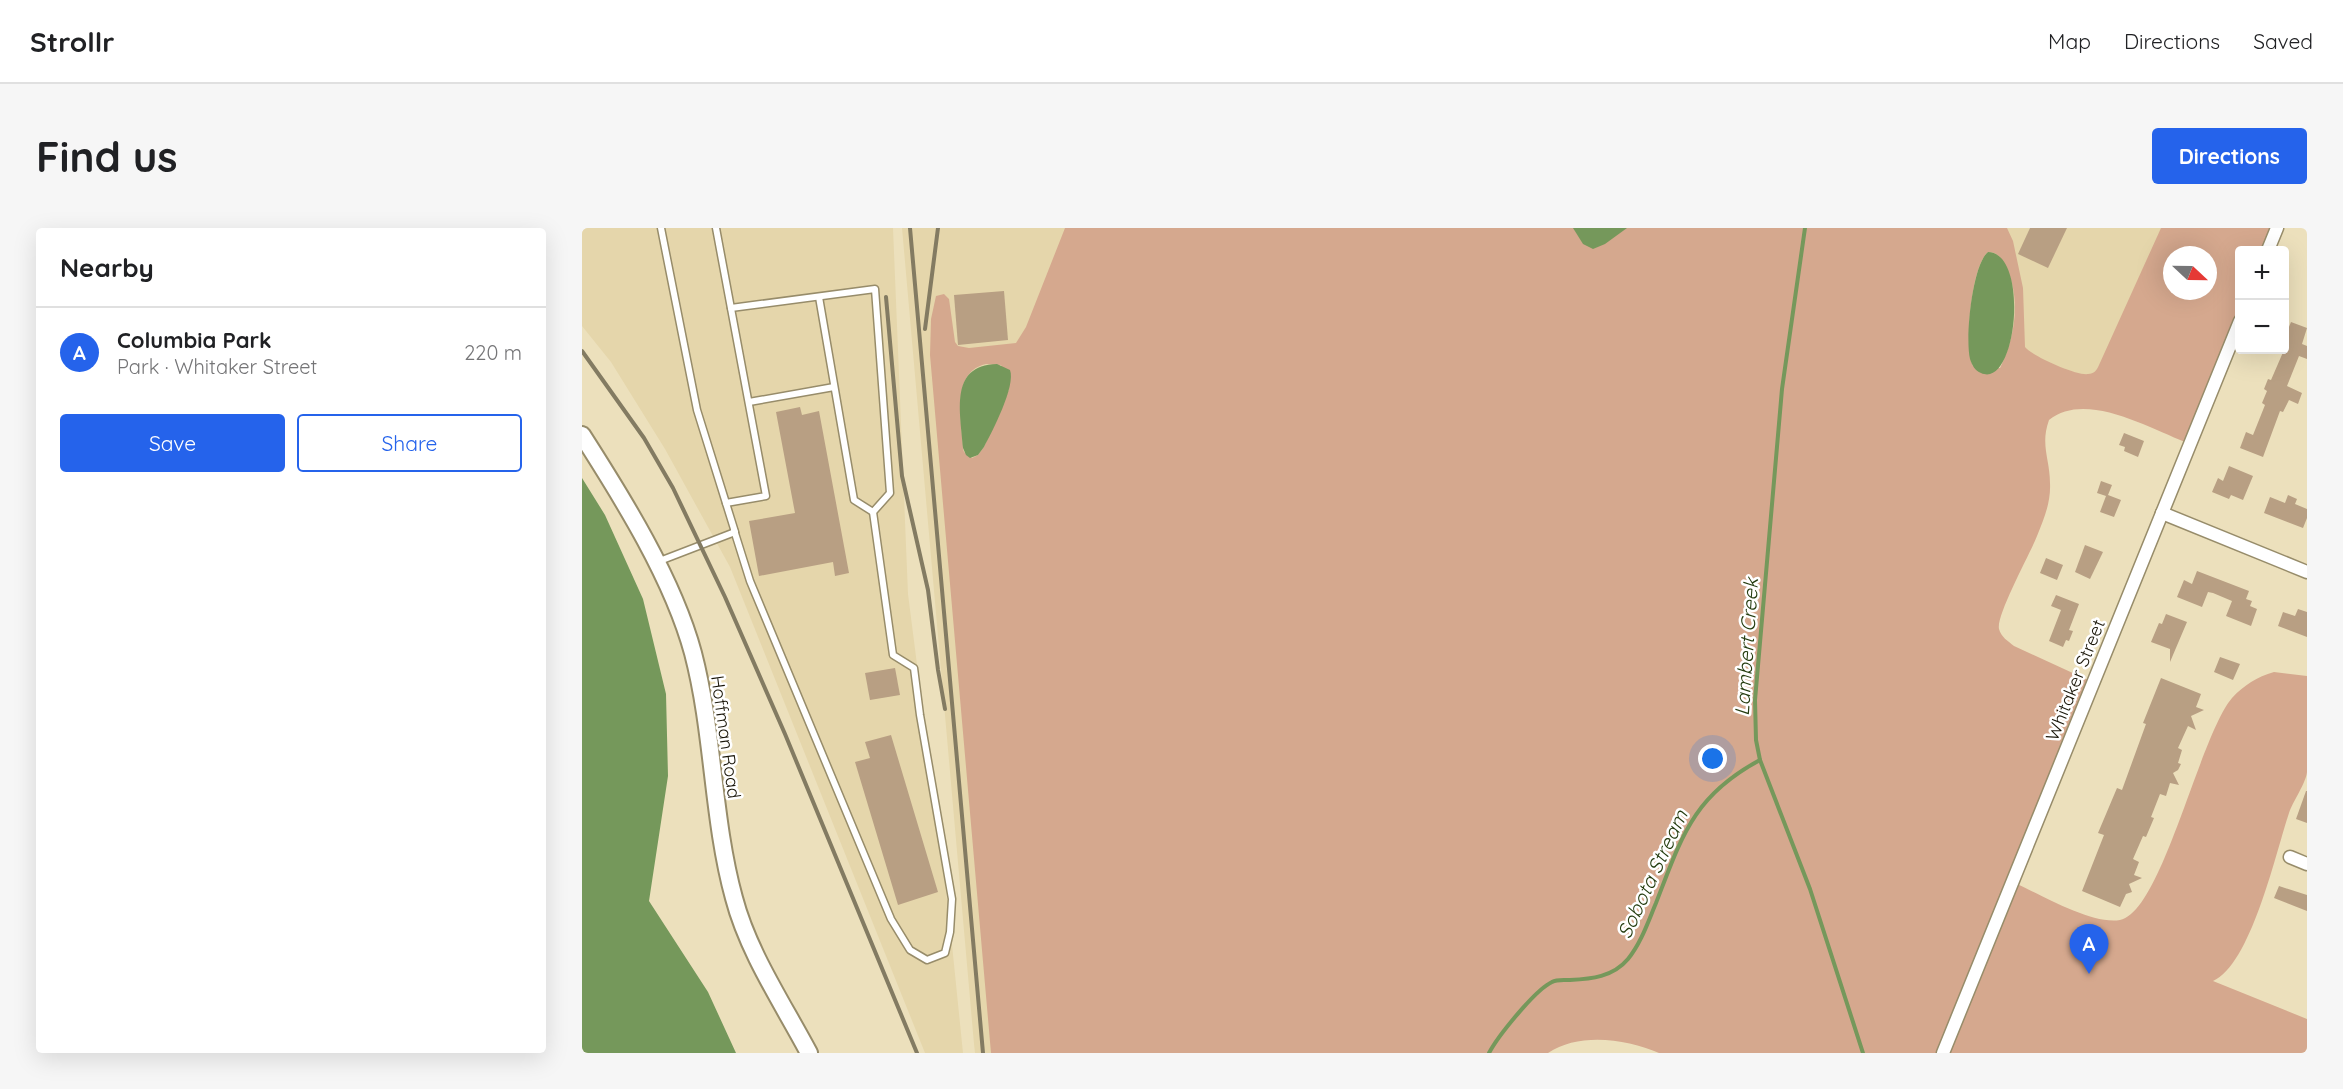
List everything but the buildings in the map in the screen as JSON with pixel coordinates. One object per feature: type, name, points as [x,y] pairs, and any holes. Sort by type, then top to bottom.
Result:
[{"type":"street","points":[[2270,246],[2277,228]]},
{"type":"street","name":"Whitaker Street","points":[[1943,1053],[2235,333]]},
{"type":"street","name":"Hoffman Road","points":[[582,435],[614,485],[656,562],[692,652],[702,695],[723,856],[734,901],[748,938],[809,1053]]},
{"type":"street","points":[[2162,513],[2307,572]]},
{"type":"street","points":[[2290,856],[2307,864]]},
{"type":"lane","points":[[661,228],[697,410],[750,581],[891,919],[910,950],[927,960],[945,953],[950,932],[952,899],[914,668],[893,656],[873,513],[854,500],[819,297]]},
{"type":"lane","points":[[716,228],[766,496],[726,503]]},
{"type":"lane","points":[[731,308],[875,289],[890,493],[873,513]]},
{"type":"lane","points":[[749,402],[834,387]]},
{"type":"lane","points":[[656,562],[734,530]]},
{"type":"shaded area","points":[[582,228],[893,228],[908,594],[949,915],[963,1053],[925,1053],[730,567],[665,449],[611,362],[582,326]]},
{"type":"shaded area","points":[[902,228],[1073,228],[992,1053],[975,1053],[974,1044]]},
{"type":"shaded area","points":[[1065,228],[2007,228],[2013,241],[2023,288],[2025,347],[2055,365],[2088,374],[2094,372],[2098,367],[2161,228],[2271,228],[2264,246],[2235,246],[2235,316],[2185,442],[2116,414],[2098,410],[2080,409],[2064,412],[2049,420],[2045,437],[2050,474],[2048,504],[2037,536],[2003,611],[1999,629],[2003,637],[2014,646],[2088,680],[1937,1053],[1659,1053],[1618,1041],[1588,1040],[1560,1046],[1548,1053],[991,1053],[930,355],[931,319],[936,296],[944,294],[949,299],[955,342],[958,346],[969,348],[1016,343],[1026,327]],"holes":[[[1988,252],[2000,257],[2007,269],[2014,293],[2012,332],[2000,368],[1973,366],[1970,356],[1969,325],[1973,289],[1982,260]],[[986,364],[1001,365],[1009,389],[984,447],[978,455],[972,458],[963,449],[961,399],[967,377],[975,369]]]},
{"type":"shaded area","points":[[1573,228],[1627,228],[1605,244],[1593,249],[1583,244]]},
{"type":"shaded area","points":[[1943,228],[2271,228],[2264,246],[2235,246],[2235,316],[2186,439],[1985,356]]},
{"type":"shaded area","points":[[1988,252],[2001,258],[2010,274],[2014,295],[2014,319],[2010,342],[2003,361],[1993,373],[1981,373],[1974,368],[1970,359],[1968,336],[1974,286],[1982,260]]},
{"type":"shaded area","points":[[997,364],[1010,370],[1010,387],[984,447],[978,455],[970,458],[963,448],[960,407],[964,382],[971,373],[981,367]]},
{"type":"shaded area","points":[[582,478],[605,515],[643,599],[666,694],[668,776],[649,901],[708,992],[736,1053],[582,1053]]},
{"type":"shaded area","points":[[2274,672],[2307,676],[2307,772],[2289,813],[2250,931],[2227,971],[2213,981],[2307,1019],[2307,1053],[1950,1053],[2017,884],[2068,908],[2096,918],[2120,920],[2136,910],[2151,887],[2165,857],[2219,718],[2241,689],[2256,679]]},
{"type":"waterway","name":"Lambert Creek","points":[[1805,228],[1782,389],[1755,700],[1756,740],[1760,760],[1810,889],[1863,1053]]},
{"type":"waterway","name":"Sobota Stream","points":[[1489,1053],[1518,1014],[1536,994],[1552,982],[1601,976],[1616,970],[1628,959],[1644,932],[1674,857],[1693,820],[1719,788],[1760,760]]},
{"type":"railway","points":[[910,228],[983,1053]]},
{"type":"railway","points":[[925,329],[938,228]]},
{"type":"railway","points":[[886,297],[902,476],[928,590],[945,709]]},
{"type":"railway","points":[[582,351],[644,438],[673,488],[725,597],[785,734],[917,1053]]},
{"type":"place","name":"Columbia Park","points":[[2089,974]]}]
